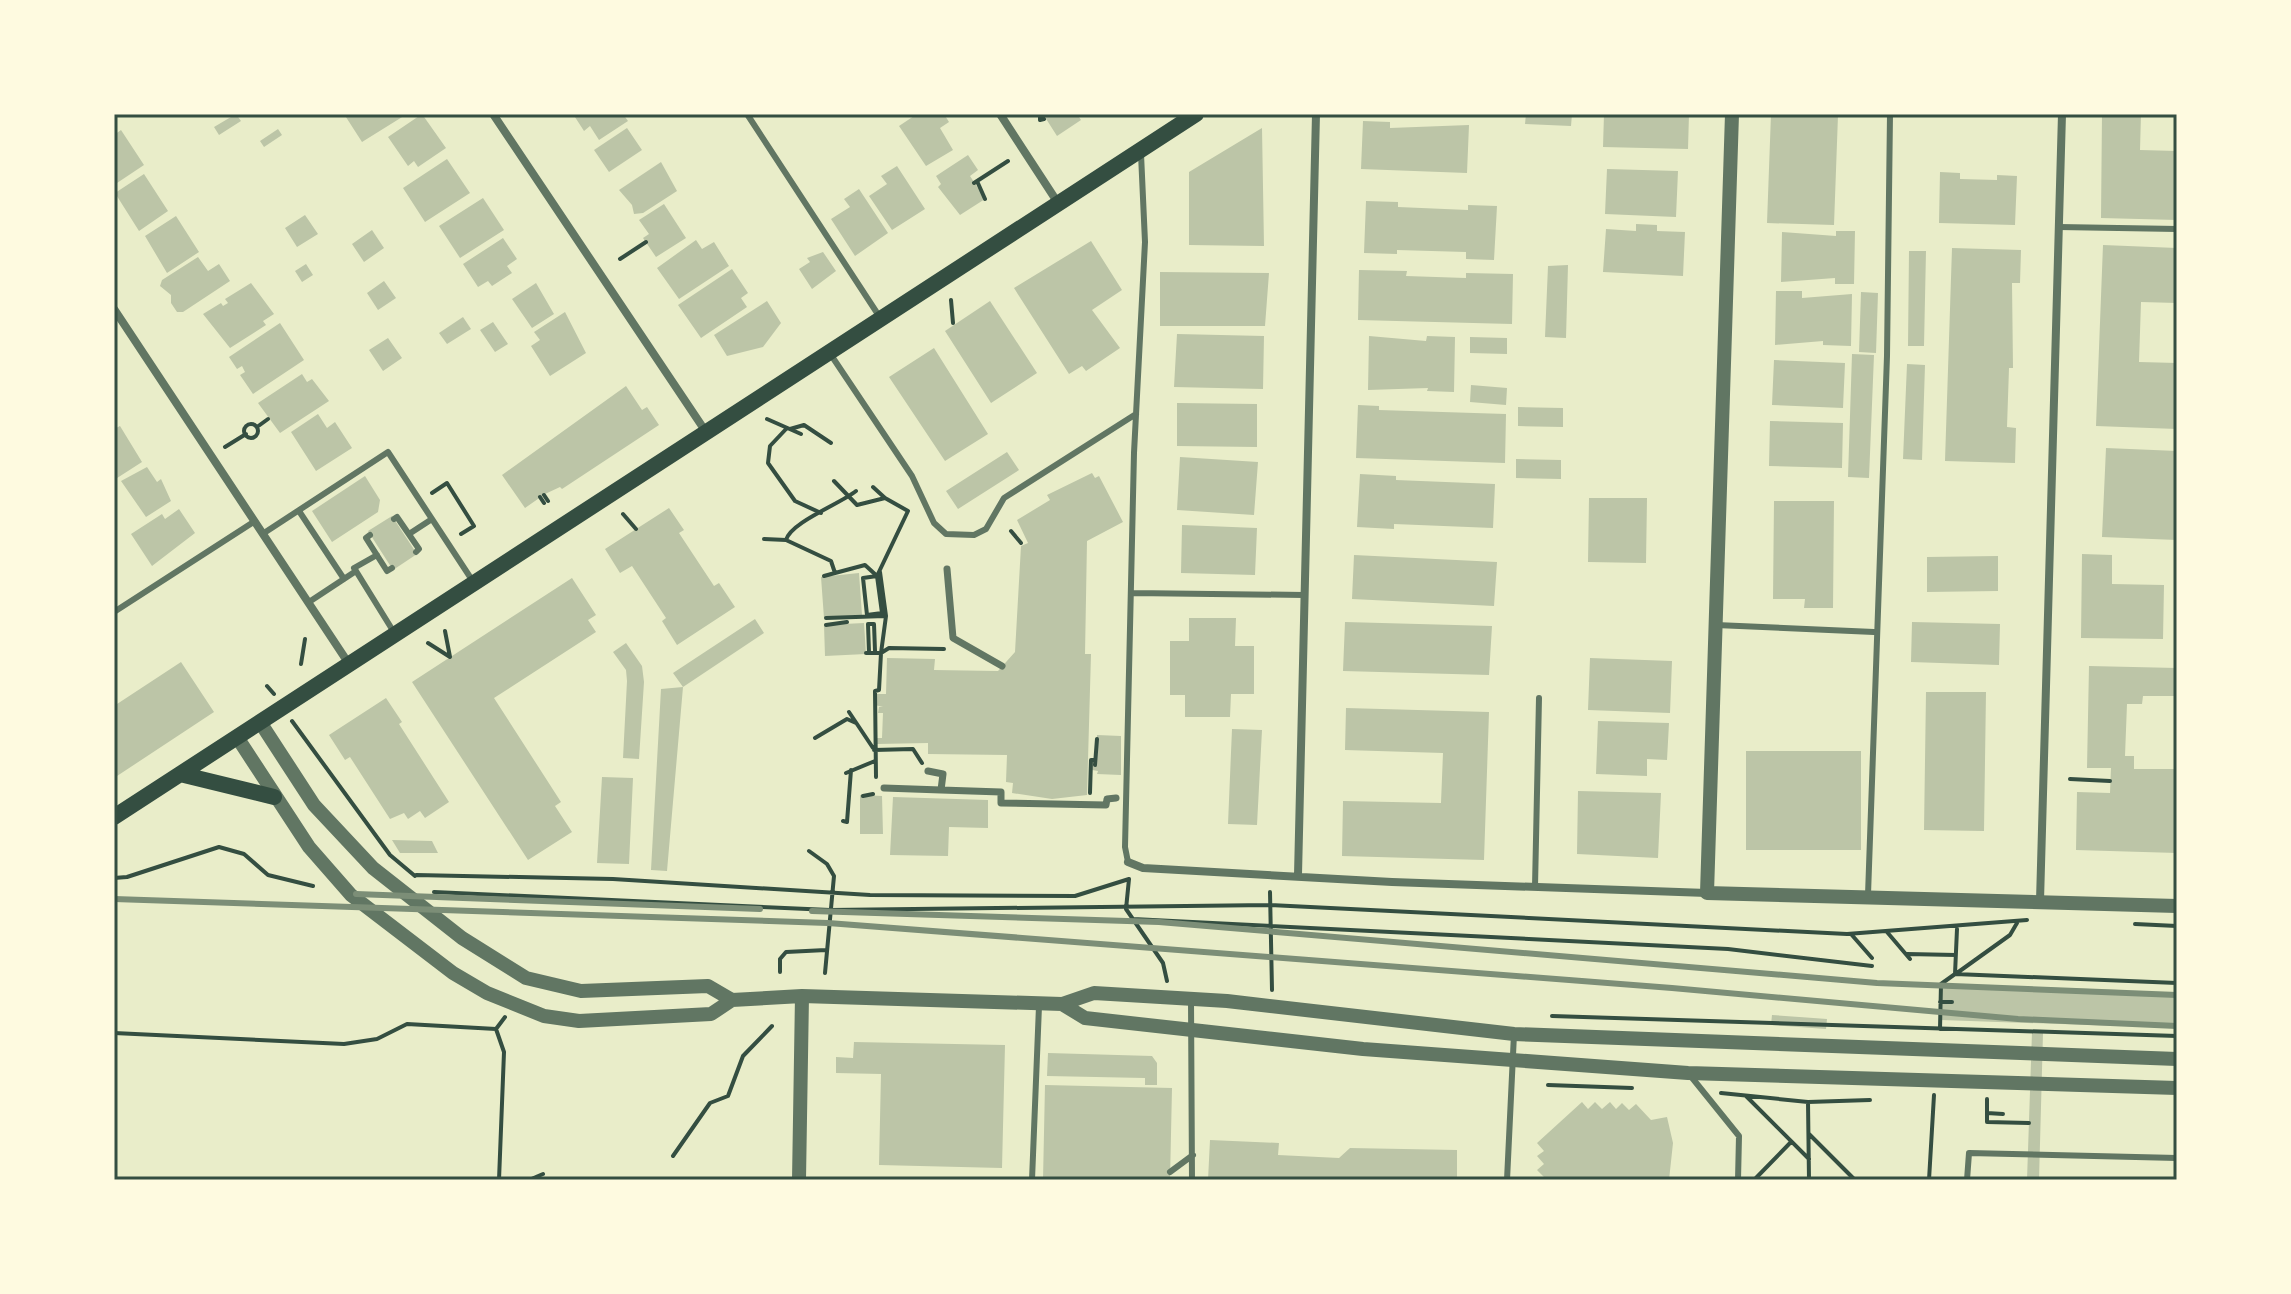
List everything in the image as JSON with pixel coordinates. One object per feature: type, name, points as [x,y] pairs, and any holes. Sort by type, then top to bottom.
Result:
[{"type":"main road","points":[[114,817],[1196,114]]},
{"type":"main road","points":[[180,774],[274,797]]},
{"type":"street","points":[[493,114],[706,432]]},
{"type":"street","points":[[1000,114],[1058,203]]},
{"type":"street","points":[[1298,875],[1316,114]]},
{"type":"street","points":[[1707,893],[1732,114]]},
{"type":"street","points":[[2040,901],[2062,114]]},
{"type":"street","points":[[114,309],[349,664]]},
{"type":"street","points":[[947,569],[953,638],[1002,666]]},
{"type":"street","points":[[260,722],[314,805],[342,838],[373,868],[496,962],[526,978],[581,991],[708,986],[732,1000]]},
{"type":"street","points":[[237,737],[309,847],[351,895],[453,973],[515,1005],[544,1016],[605,1020],[711,1014],[732,1000],[802,996],[1062,1004],[1094,993],[1191,998],[1514,1034],[2177,1059]]},
{"type":"street","points":[[928,771],[943,774],[941,790]]},
{"type":"street","points":[[884,788],[1001,792],[1001,803],[1090,800],[1106,805],[1107,799],[1116,798]]},
{"type":"street","points":[[1128,862],[1143,868],[1535,887],[2177,906]]},
{"type":"street","points":[[799,1180],[802,996]]},
{"type":"street","points":[[1062,1004],[1085,1018],[1511,1062],[1688,1073],[2177,1088]]},
{"type":"lane","points":[[747,114],[881,319]]},
{"type":"lane","points":[[1868,895],[1874,632],[1887,356],[1890,114]]},
{"type":"lane","points":[[1128,862],[1125,847],[1136,414],[1145,242],[1140,150]]},
{"type":"lane","points":[[2059,227],[2177,229]]},
{"type":"lane","points":[[829,352],[912,476],[934,523],[946,534],[974,535],[986,529],[1004,498],[1136,414]]},
{"type":"lane","points":[[264,533],[388,452],[474,583]]},
{"type":"lane","points":[[299,511],[344,579]]},
{"type":"lane","points":[[394,519],[397,517],[419,549],[416,552]]},
{"type":"lane","points":[[407,535],[432,519]]},
{"type":"lane","points":[[114,612],[255,521]]},
{"type":"lane","points":[[370,535],[366,538],[387,571],[392,568]]},
{"type":"lane","points":[[379,554],[354,568],[395,634]]},
{"type":"lane","points":[[309,602],[356,571]]},
{"type":"lane","points":[[1132,593],[1304,595]]},
{"type":"lane","points":[[1716,625],[1874,632]]},
{"type":"lane","points":[[1535,887],[1539,698]]},
{"type":"lane","points":[[1191,998],[1192,1180]]},
{"type":"lane","points":[[1032,1180],[1039,1002]]},
{"type":"lane","points":[[1507,1180],[1514,1034]]},
{"type":"lane","points":[[1688,1073],[1739,1136],[1738,1180]]},
{"type":"lane","points":[[1967,1180],[1969,1153],[2177,1158]]},
{"type":"lane","points":[[1170,1172],[1193,1155]]},
{"type":"path","points":[[985,199],[976,182],[1008,161]]},
{"type":"path","points":[[620,259],[646,242]]},
{"type":"path","points":[[951,300],[953,323]]},
{"type":"path","points":[[225,447],[246,434],[254,436],[257,427],[268,419]]},
{"type":"path","points":[[767,419],[801,434]]},
{"type":"path","points":[[246,434],[247,425],[257,427]]},
{"type":"path","points":[[821,513],[795,501],[768,463],[770,446],[789,429],[804,425],[831,443]]},
{"type":"path","points":[[834,481],[857,505],[885,498]]},
{"type":"path","points":[[432,493],[447,483],[474,526],[461,534]]},
{"type":"path","points":[[873,487],[908,511],[878,574],[882,613],[867,615],[863,578],[878,574]]},
{"type":"path","points":[[786,540],[788,533],[849,500],[856,491]]},
{"type":"path","points":[[542,496],[546,502]]},
{"type":"path","points":[[623,514],[636,529]]},
{"type":"path","points":[[1011,531],[1021,543]]},
{"type":"path","points":[[764,539],[786,540],[831,561],[835,573]]},
{"type":"path","points":[[824,576],[865,565],[878,574],[886,617],[879,653]]},
{"type":"path","points":[[829,622],[886,617]]},
{"type":"path","points":[[884,788],[876,785],[874,750],[879,716],[875,691],[879,690],[879,653],[874,624],[868,624],[868,652],[879,653],[889,648],[944,648],[953,638]]},
{"type":"path","points":[[428,643],[450,657],[445,631]]},
{"type":"path","points":[[301,664],[305,639]]},
{"type":"path","points":[[849,712],[874,750]]},
{"type":"path","points":[[815,738],[847,719],[856,723]]},
{"type":"path","points":[[296,728],[309,741],[390,855],[435,893],[830,910],[1270,905],[1851,934],[2017,923],[2030,919]]},
{"type":"path","points":[[1090,800],[1091,760],[1095,763],[1097,739]]},
{"type":"path","points":[[874,750],[913,749],[928,771]]},
{"type":"path","points":[[843,821],[847,822],[849,772],[875,761]]},
{"type":"path","points":[[2070,779],[2110,781]]},
{"type":"path","points":[[114,878],[127,877],[219,847],[244,854],[268,875],[313,886]]},
{"type":"path","points":[[809,851],[831,870],[825,973]]},
{"type":"path","points":[[1128,862],[1126,909],[1163,963],[1167,982],[1181,981]]},
{"type":"path","points":[[413,875],[613,879],[832,894],[1075,896],[1129,879]]},
{"type":"path","points":[[1270,892],[1272,990]]},
{"type":"path","points":[[1321,894],[1321,908]]},
{"type":"path","points":[[1133,919],[1728,949],[1872,966]]},
{"type":"path","points":[[1940,1035],[1941,984],[2010,935],[2017,923]]},
{"type":"path","points":[[2121,923],[2177,926]]},
{"type":"path","points":[[1955,974],[1957,928]]},
{"type":"path","points":[[1887,932],[1908,957],[1956,955]]},
{"type":"path","points":[[1851,934],[1872,958]]},
{"type":"path","points":[[780,972],[780,959],[786,952],[826,950]]},
{"type":"path","points":[[1955,974],[2177,983]]},
{"type":"path","points":[[1260,988],[1281,990]]},
{"type":"path","points":[[1940,1002],[1952,1002]]},
{"type":"path","points":[[496,1029],[515,1005]]},
{"type":"path","points":[[1547,1016],[2177,1036]]},
{"type":"path","points":[[114,1033],[344,1044],[377,1039],[407,1024],[496,1029]]},
{"type":"path","points":[[673,1156],[710,1103],[728,1096],[743,1056],[772,1026]]},
{"type":"path","points":[[496,1029],[504,1052],[499,1180]]},
{"type":"path","points":[[1929,1180],[1934,1092]]},
{"type":"path","points":[[1746,1096],[1809,1159]]},
{"type":"path","points":[[1987,1099],[1987,1122],[2029,1123]]},
{"type":"path","points":[[1808,1102],[1809,1180]]},
{"type":"path","points":[[1987,1113],[2003,1114]]},
{"type":"path","points":[[1808,1133],[1855,1180]]},
{"type":"path","points":[[1754,1180],[1791,1142]]},
{"type":"path","points":[[529,1180],[543,1174]]},
{"type":"building","points":[[236,114],[241,121],[219,135],[214,127]]},
{"type":"building","points":[[344,114],[407,114],[362,142]]},
{"type":"building","points":[[422,114],[446,148],[418,167],[414,161],[408,166],[388,137]]},
{"type":"building","points":[[573,114],[623,114],[628,121],[599,140],[590,126],[584,131]]},
{"type":"building","points":[[917,114],[944,114],[949,122],[940,128],[953,150],[926,166],[899,126]]},
{"type":"building","points":[[1043,114],[1077,114],[1081,120],[1057,136]]},
{"type":"building","points":[[1526,114],[1572,114],[1571,126],[1525,124]]},
{"type":"building","points":[[1604,114],[1689,114],[1688,149],[1603,147]]},
{"type":"building","points":[[1771,114],[1838,115],[1834,225],[1767,223]]},
{"type":"building","points":[[2102,114],[2141,114],[2140,150],[2177,151],[2177,220],[2101,218]]},
{"type":"building","points":[[1363,121],[1390,122],[1390,128],[1469,125],[1467,173],[1361,169]]},
{"type":"building","points":[[627,128],[642,150],[609,172],[594,150]]},
{"type":"building","points":[[1262,128],[1264,246],[1189,245],[1189,172]]},
{"type":"building","points":[[278,129],[282,135],[264,147],[260,141]]},
{"type":"building","points":[[121,130],[144,165],[117,183],[114,135]]},
{"type":"building","points":[[968,155],[978,170],[970,176],[985,199],[960,215],[938,187],[941,184],[936,176]]},
{"type":"building","points":[[447,159],[470,193],[425,222],[403,188]]},
{"type":"building","points":[[661,162],[677,191],[643,213],[634,214],[632,205],[619,190]]},
{"type":"building","points":[[897,166],[925,209],[892,230],[869,196],[887,184],[881,176]]},
{"type":"building","points":[[1607,169],[1678,171],[1676,217],[1605,214]]},
{"type":"building","points":[[1940,172],[1960,173],[1960,179],[1997,180],[1997,175],[2017,176],[2015,225],[1939,223]]},
{"type":"building","points":[[144,174],[168,211],[139,231],[115,193]]},
{"type":"building","points":[[859,189],[888,233],[855,256],[831,219],[850,207],[844,199]]},
{"type":"building","points":[[483,198],[504,230],[460,258],[439,226]]},
{"type":"building","points":[[1366,201],[1398,202],[1398,207],[1468,210],[1468,205],[1497,206],[1494,260],[1466,259],[1466,252],[1397,250],[1397,254],[1364,253]]},
{"type":"building","points":[[664,204],[686,238],[656,257],[643,238],[649,234],[639,220]]},
{"type":"building","points":[[305,215],[318,234],[297,247],[285,228]]},
{"type":"building","points":[[176,216],[199,252],[167,273],[145,236]]},
{"type":"building","points":[[1636,224],[1657,225],[1657,231],[1685,232],[1683,276],[1603,272],[1606,229],[1636,231]]},
{"type":"building","points":[[372,230],[384,248],[364,262],[352,244]]},
{"type":"building","points":[[1836,231],[1855,231],[1854,284],[1835,284],[1835,278],[1781,282],[1782,232],[1836,236]]},
{"type":"building","points":[[503,238],[517,259],[507,266],[512,273],[492,286],[488,281],[478,287],[463,264]]},
{"type":"building","points":[[696,240],[702,249],[714,242],[729,266],[679,299],[657,268]]},
{"type":"building","points":[[1091,241],[1122,290],[1092,310],[1120,348],[1086,371],[1082,366],[1069,374],[1014,288]]},
{"type":"building","points":[[2103,245],[2177,248],[2177,303],[2141,302],[2139,362],[2177,363],[2177,429],[2096,426]]},
{"type":"building","points":[[1952,248],[2021,250],[2020,283],[2012,283],[2013,368],[2009,368],[2007,427],[2016,428],[2015,463],[1945,461]]},
{"type":"building","points":[[1909,251],[1926,251],[1924,346],[1908,346]]},
{"type":"building","points":[[823,252],[836,271],[812,289],[799,269],[810,262],[807,258]]},
{"type":"building","points":[[198,257],[208,271],[219,264],[230,281],[183,312],[177,312],[171,303],[171,295],[160,286],[162,280]]},
{"type":"building","points":[[306,264],[313,275],[302,282],[295,271]]},
{"type":"building","points":[[1568,265],[1566,338],[1545,337],[1548,266]]},
{"type":"building","points":[[732,269],[748,293],[741,298],[747,307],[701,338],[678,305]]},
{"type":"building","points":[[1359,270],[1407,271],[1406,276],[1466,278],[1466,273],[1513,274],[1512,324],[1358,320]]},
{"type":"building","points":[[1160,272],[1269,273],[1265,326],[1160,326]]},
{"type":"building","points":[[384,281],[396,298],[378,310],[367,293]]},
{"type":"building","points":[[251,283],[274,314],[263,321],[266,325],[230,348],[203,314],[221,303],[223,306],[228,303],[225,299]]},
{"type":"building","points":[[536,283],[554,314],[532,328],[512,299]]},
{"type":"building","points":[[1776,291],[1802,291],[1802,298],[1852,294],[1851,346],[1823,345],[1823,341],[1775,345]]},
{"type":"building","points":[[1861,292],[1878,293],[1876,353],[1859,352]]},
{"type":"building","points":[[767,301],[781,323],[763,347],[727,356],[714,335]]},
{"type":"building","points":[[990,301],[1037,373],[991,403],[945,331]]},
{"type":"building","points":[[565,312],[586,353],[550,376],[531,346],[540,340],[534,332]]},
{"type":"building","points":[[463,317],[471,329],[447,344],[439,333]]},
{"type":"building","points":[[493,322],[508,344],[495,352],[480,330]]},
{"type":"building","points":[[280,323],[304,360],[253,394],[240,375],[245,372],[242,366],[237,369],[229,357]]},
{"type":"building","points":[[1177,334],[1264,336],[1263,389],[1174,387]]},
{"type":"building","points":[[1369,336],[1426,341],[1427,336],[1455,337],[1454,392],[1427,391],[1428,388],[1368,390]]},
{"type":"building","points":[[1470,337],[1507,338],[1507,354],[1470,353]]},
{"type":"building","points":[[388,338],[402,358],[383,371],[369,350]]},
{"type":"building","points":[[934,348],[988,434],[945,461],[889,377]]},
{"type":"building","points":[[1852,354],[1874,355],[1869,478],[1848,477]]},
{"type":"building","points":[[1774,360],[1845,363],[1843,408],[1772,405]]},
{"type":"building","points":[[1907,364],[1925,365],[1922,460],[1903,459]]},
{"type":"building","points":[[302,374],[307,382],[312,379],[329,401],[280,433],[258,403]]},
{"type":"building","points":[[1471,385],[1507,388],[1506,405],[1470,402]]},
{"type":"building","points":[[626,386],[642,410],[647,407],[659,425],[562,489],[560,487],[545,494],[525,508],[502,475]]},
{"type":"building","points":[[1177,403],[1257,404],[1257,447],[1177,446]]},
{"type":"building","points":[[1358,405],[1379,406],[1379,410],[1506,414],[1505,463],[1356,458]]},
{"type":"building","points":[[1518,407],[1563,408],[1563,427],[1518,426]]},
{"type":"building","points":[[318,414],[327,428],[335,422],[352,448],[316,471],[291,432]]},
{"type":"building","points":[[1770,421],[1843,423],[1842,468],[1769,466]]},
{"type":"building","points":[[120,426],[142,462],[114,480],[114,429]]},
{"type":"building","points":[[2106,448],[2177,451],[2177,540],[2102,537]]},
{"type":"building","points":[[1007,452],[1019,470],[958,509],[946,491]]},
{"type":"building","points":[[1180,457],[1258,462],[1254,515],[1177,510]]},
{"type":"building","points":[[1516,459],[1561,460],[1561,479],[1516,478]]},
{"type":"building","points":[[147,467],[157,482],[161,479],[171,501],[146,517],[121,481]]},
{"type":"building","points":[[1092,473],[1095,478],[1099,476],[1123,522],[1087,541],[1085,654],[1091,654],[1087,795],[1052,799],[1012,793],[1013,783],[1006,782],[1007,755],[928,754],[928,743],[877,744],[877,738],[882,738],[883,713],[878,713],[879,707],[883,707],[875,705],[876,694],[886,694],[887,658],[935,659],[934,670],[998,671],[1015,652],[1021,546],[1028,543],[1017,520],[1050,500],[1047,495]]},
{"type":"building","points":[[1360,474],[1396,476],[1396,480],[1495,484],[1493,528],[1394,524],[1394,529],[1357,527]]},
{"type":"building","points":[[365,476],[380,500],[378,512],[332,542],[312,511]]},
{"type":"building","points":[[1589,498],[1647,498],[1646,563],[1588,562]]},
{"type":"building","points":[[1774,501],[1834,501],[1833,608],[1804,608],[1805,599],[1773,599]]},
{"type":"building","points":[[669,508],[684,530],[679,533],[714,586],[719,583],[735,607],[677,645],[662,621],[666,618],[632,566],[620,573],[605,549]]},
{"type":"building","points":[[179,509],[195,533],[152,566],[131,534],[162,514],[165,519]]},
{"type":"building","points":[[392,516],[417,554],[393,570],[368,531]]},
{"type":"building","points":[[1182,525],[1257,528],[1255,575],[1181,573]]},
{"type":"building","points":[[2082,554],[2112,555],[2112,584],[2164,585],[2163,639],[2081,638]]},
{"type":"building","points":[[1354,555],[1497,562],[1494,606],[1352,599]]},
{"type":"building","points":[[1998,556],[1998,591],[1927,592],[1927,557]]},
{"type":"building","points":[[859,573],[862,615],[824,618],[821,577]]},
{"type":"building","points":[[572,578],[596,615],[588,620],[596,632],[494,698],[561,802],[555,806],[572,832],[528,860],[412,682]]},
{"type":"building","points":[[1189,618],[1236,618],[1235,646],[1254,646],[1254,694],[1231,694],[1230,717],[1185,717],[1185,695],[1170,695],[1170,641],[1189,641]]},
{"type":"building","points":[[755,619],[764,633],[683,687],[673,673]]},
{"type":"building","points":[[1345,622],[1492,626],[1489,675],[1343,671]]},
{"type":"building","points":[[1912,622],[2000,624],[1999,665],[1911,662]]},
{"type":"building","points":[[864,623],[866,654],[825,656],[824,625]]},
{"type":"building","points":[[626,643],[642,666],[644,682],[639,759],[623,758],[626,670],[613,652]]},
{"type":"building","points":[[1590,658],[1672,661],[1670,713],[1588,710]]},
{"type":"building","points":[[181,662],[214,712],[114,778],[114,706]]},
{"type":"building","points":[[2089,666],[2177,668],[2177,696],[2143,696],[2142,704],[2127,704],[2125,756],[2134,756],[2134,769],[2177,769],[2177,853],[2076,850],[2077,792],[2110,793],[2111,768],[2087,768]]},
{"type":"building","points":[[683,687],[667,871],[651,870],[661,689]]},
{"type":"building","points":[[1926,692],[1986,692],[1984,831],[1924,830]]},
{"type":"building","points":[[386,698],[449,802],[425,818],[420,811],[408,819],[404,813],[390,819],[350,757],[345,760],[329,735]]},
{"type":"building","points":[[1346,708],[1489,712],[1484,860],[1342,856],[1343,801],[1441,803],[1443,753],[1345,750]]},
{"type":"building","points":[[1598,721],[1669,723],[1667,760],[1647,759],[1647,776],[1596,774]]},
{"type":"building","points":[[1232,729],[1262,730],[1257,825],[1228,824]]},
{"type":"building","points":[[1097,735],[1121,736],[1121,775],[1097,774],[1098,771],[1092,770],[1092,765],[1097,765]]},
{"type":"building","points":[[1746,751],[1861,751],[1861,850],[1746,850]]},
{"type":"building","points":[[602,777],[633,778],[629,864],[597,863]]},
{"type":"building","points":[[1578,791],[1661,793],[1658,858],[1577,854]]},
{"type":"building","points":[[860,795],[882,796],[883,834],[860,834]]},
{"type":"building","points":[[893,797],[988,800],[988,828],[949,827],[948,856],[890,855]]},
{"type":"building","points":[[392,840],[432,841],[438,853],[400,853]]},
{"type":"building","points":[[1942,984],[2120,990],[2120,995],[2177,997],[2177,1024],[2119,1022],[2119,1026],[1941,1020]]},
{"type":"building","points":[[1772,1015],[1827,1019],[1826,1029],[1771,1025]]},
{"type":"building","points":[[2032,1032],[2043,1033],[2039,1180],[2027,1180]]},
{"type":"building","points":[[854,1042],[1005,1045],[1002,1168],[879,1165],[881,1074],[836,1073],[836,1057],[853,1058]]},
{"type":"building","points":[[1048,1053],[1152,1056],[1157,1063],[1157,1085],[1145,1085],[1145,1078],[1047,1076]]},
{"type":"building","points":[[1045,1085],[1172,1088],[1170,1180],[1043,1180]]},
{"type":"building","points":[[1582,1102],[1588,1109],[1595,1102],[1602,1109],[1610,1102],[1616,1109],[1622,1103],[1629,1110],[1636,1104],[1651,1120],[1667,1117],[1673,1143],[1669,1180],[1541,1180],[1544,1177],[1537,1170],[1544,1164],[1537,1156],[1544,1151],[1537,1143]]},
{"type":"building","points":[[1210,1140],[1279,1143],[1278,1155],[1339,1158],[1350,1148],[1457,1150],[1457,1180],[1208,1180]]},
{"type":"railway","points":[[356,894],[760,909]]},
{"type":"railway","points":[[114,899],[828,923],[1672,988],[2018,1019],[2177,1026]]},
{"type":"railway","points":[[812,911],[1159,922],[1877,983],[2177,995]]}]
